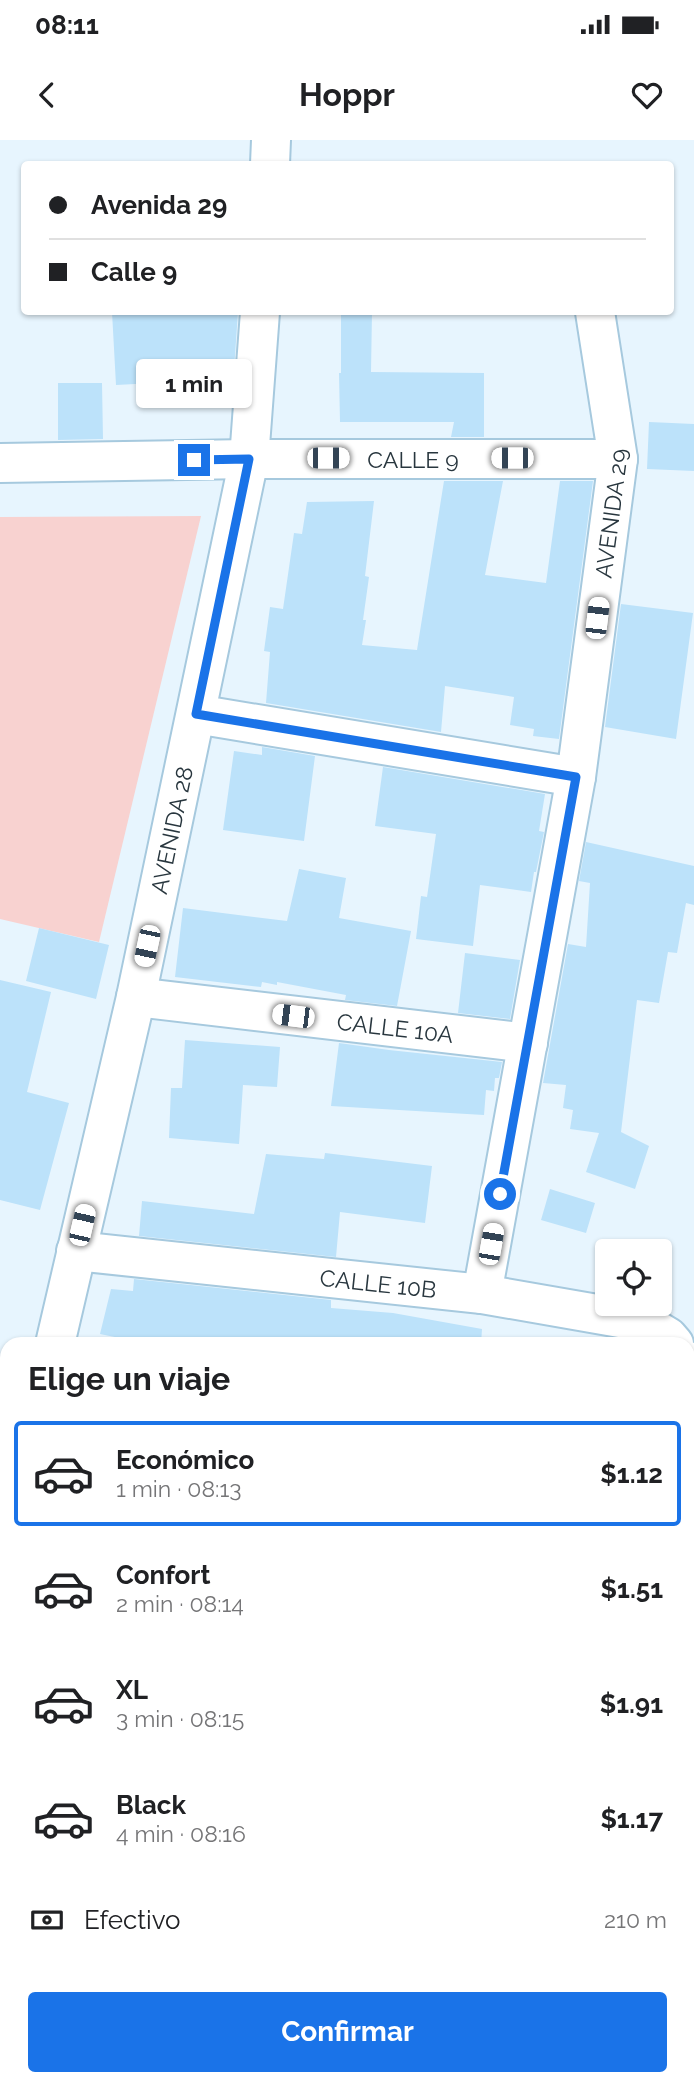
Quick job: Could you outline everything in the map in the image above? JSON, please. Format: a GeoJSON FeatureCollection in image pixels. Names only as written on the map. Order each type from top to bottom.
{"type":"FeatureCollection","features":[{"type":"Feature","properties":{"kind":"street"},"geometry":{"type":"LineString","coordinates":[[270,161],[271,140]]}},
{"type":"Feature","properties":{"kind":"street","name":"AVENIDA 28"},"geometry":{"type":"LineString","coordinates":[[57,1337],[136,997],[249,459],[260,315]]}},
{"type":"Feature","properties":{"kind":"street","name":"AVENIDA 29"},"geometry":{"type":"LineString","coordinates":[[482,1294],[576,777],[618,458],[595,315]]}},
{"type":"Feature","properties":{"kind":"street","name":"CALLE 9"},"geometry":{"type":"LineString","coordinates":[[0,463],[618,458]]}},
{"type":"Feature","properties":{"kind":"street"},"geometry":{"type":"LineString","coordinates":[[196,714],[576,777]]}},
{"type":"Feature","properties":{"kind":"street","name":"CALLE 10A"},"geometry":{"type":"LineString","coordinates":[[136,997],[528,1043]]}},
{"type":"Feature","properties":{"kind":"street","name":"CALLE 10B"},"geometry":{"type":"LineString","coordinates":[[76,1251],[482,1294],[643,1322],[668,1337]]}},
{"type":"Feature","properties":{"kind":"shaded area"},"geometry":{"type":"Polygon","coordinates":[[[201,516],[99,942],[0,919],[0,517],[201,516]]]}},
{"type":"Feature","properties":{"kind":"building"},"geometry":{"type":"Polygon","coordinates":[[[112,315],[238,315],[232,399],[194,401],[193,381],[116,385],[112,315]]]}},
{"type":"Feature","properties":{"kind":"building"},"geometry":{"type":"Polygon","coordinates":[[[341,315],[372,315],[371,372],[484,373],[484,437],[451,437],[454,422],[340,422],[341,315]]]}},
{"type":"Feature","properties":{"kind":"building"},"geometry":{"type":"Polygon","coordinates":[[[58,383],[102,383],[103,439],[58,440],[58,383]]]}},
{"type":"Feature","properties":{"kind":"building"},"geometry":{"type":"Polygon","coordinates":[[[649,422],[694,424],[694,471],[647,469],[649,422]]]}},
{"type":"Feature","properties":{"kind":"building"},"geometry":{"type":"Polygon","coordinates":[[[444,481],[503,481],[485,575],[546,583],[560,481],[593,481],[559,739],[533,736],[534,729],[510,725],[514,697],[445,686],[441,732],[266,703],[270,652],[264,651],[270,607],[283,609],[294,533],[302,534],[307,502],[374,501],[365,576],[369,577],[362,645],[417,650],[444,481]]]}},
{"type":"Feature","properties":{"kind":"building"},"geometry":{"type":"Polygon","coordinates":[[[621,604],[693,613],[676,739],[605,727],[621,604]]]}},
{"type":"Feature","properties":{"kind":"building"},"geometry":{"type":"Polygon","coordinates":[[[262,747],[315,756],[304,841],[223,830],[234,751],[262,755],[262,747]]]}},
{"type":"Feature","properties":{"kind":"building"},"geometry":{"type":"Polygon","coordinates":[[[383,767],[545,794],[539,831],[544,832],[531,892],[480,885],[473,946],[416,939],[421,896],[427,897],[436,834],[375,826],[383,767]]]}},
{"type":"Feature","properties":{"kind":"building"},"geometry":{"type":"Polygon","coordinates":[[[586,842],[694,866],[694,905],[686,903],[677,953],[668,952],[659,1003],[637,1000],[621,1132],[649,1146],[635,1189],[586,1172],[599,1133],[570,1129],[573,1110],[563,1108],[566,1085],[543,1083],[568,944],[586,947],[590,883],[579,881],[586,842]]]}},
{"type":"Feature","properties":{"kind":"building"},"geometry":{"type":"Polygon","coordinates":[[[299,869],[346,878],[339,918],[411,931],[397,1006],[345,1000],[346,995],[277,982],[277,985],[262,982],[261,987],[175,977],[183,908],[287,921],[299,869]]]}},
{"type":"Feature","properties":{"kind":"building"},"geometry":{"type":"Polygon","coordinates":[[[39,928],[109,945],[96,999],[26,981],[39,928]]]}},
{"type":"Feature","properties":{"kind":"building"},"geometry":{"type":"Polygon","coordinates":[[[465,953],[520,960],[510,1019],[458,1013],[465,953]]]}},
{"type":"Feature","properties":{"kind":"building"},"geometry":{"type":"Polygon","coordinates":[[[0,980],[51,992],[27,1092],[69,1103],[40,1210],[0,1200],[0,980]]]}},
{"type":"Feature","properties":{"kind":"building"},"geometry":{"type":"Polygon","coordinates":[[[185,1040],[280,1047],[277,1087],[243,1085],[239,1144],[169,1138],[171,1088],[182,1088],[185,1040]]]}},
{"type":"Feature","properties":{"kind":"building"},"geometry":{"type":"Polygon","coordinates":[[[339,1043],[502,1062],[499,1078],[495,1078],[494,1091],[486,1090],[484,1115],[331,1106],[339,1043]]]}},
{"type":"Feature","properties":{"kind":"building"},"geometry":{"type":"Polygon","coordinates":[[[325,1153],[432,1166],[425,1223],[340,1212],[336,1257],[139,1236],[142,1201],[254,1214],[266,1154],[324,1159],[325,1153]]]}},
{"type":"Feature","properties":{"kind":"building"},"geometry":{"type":"Polygon","coordinates":[[[550,1189],[595,1203],[586,1233],[541,1220],[550,1189]]]}},
{"type":"Feature","properties":{"kind":"building"},"geometry":{"type":"Polygon","coordinates":[[[134,1279],[331,1300],[331,1308],[393,1313],[482,1329],[481,1337],[115,1337],[100,1334],[111,1289],[133,1291],[134,1279]]]}},
{"type":"Feature","properties":{"kind":"route"},"geometry":{"type":"LineString","coordinates":[[194,460],[249,459],[196,714],[576,777],[500,1194]]}}]}
